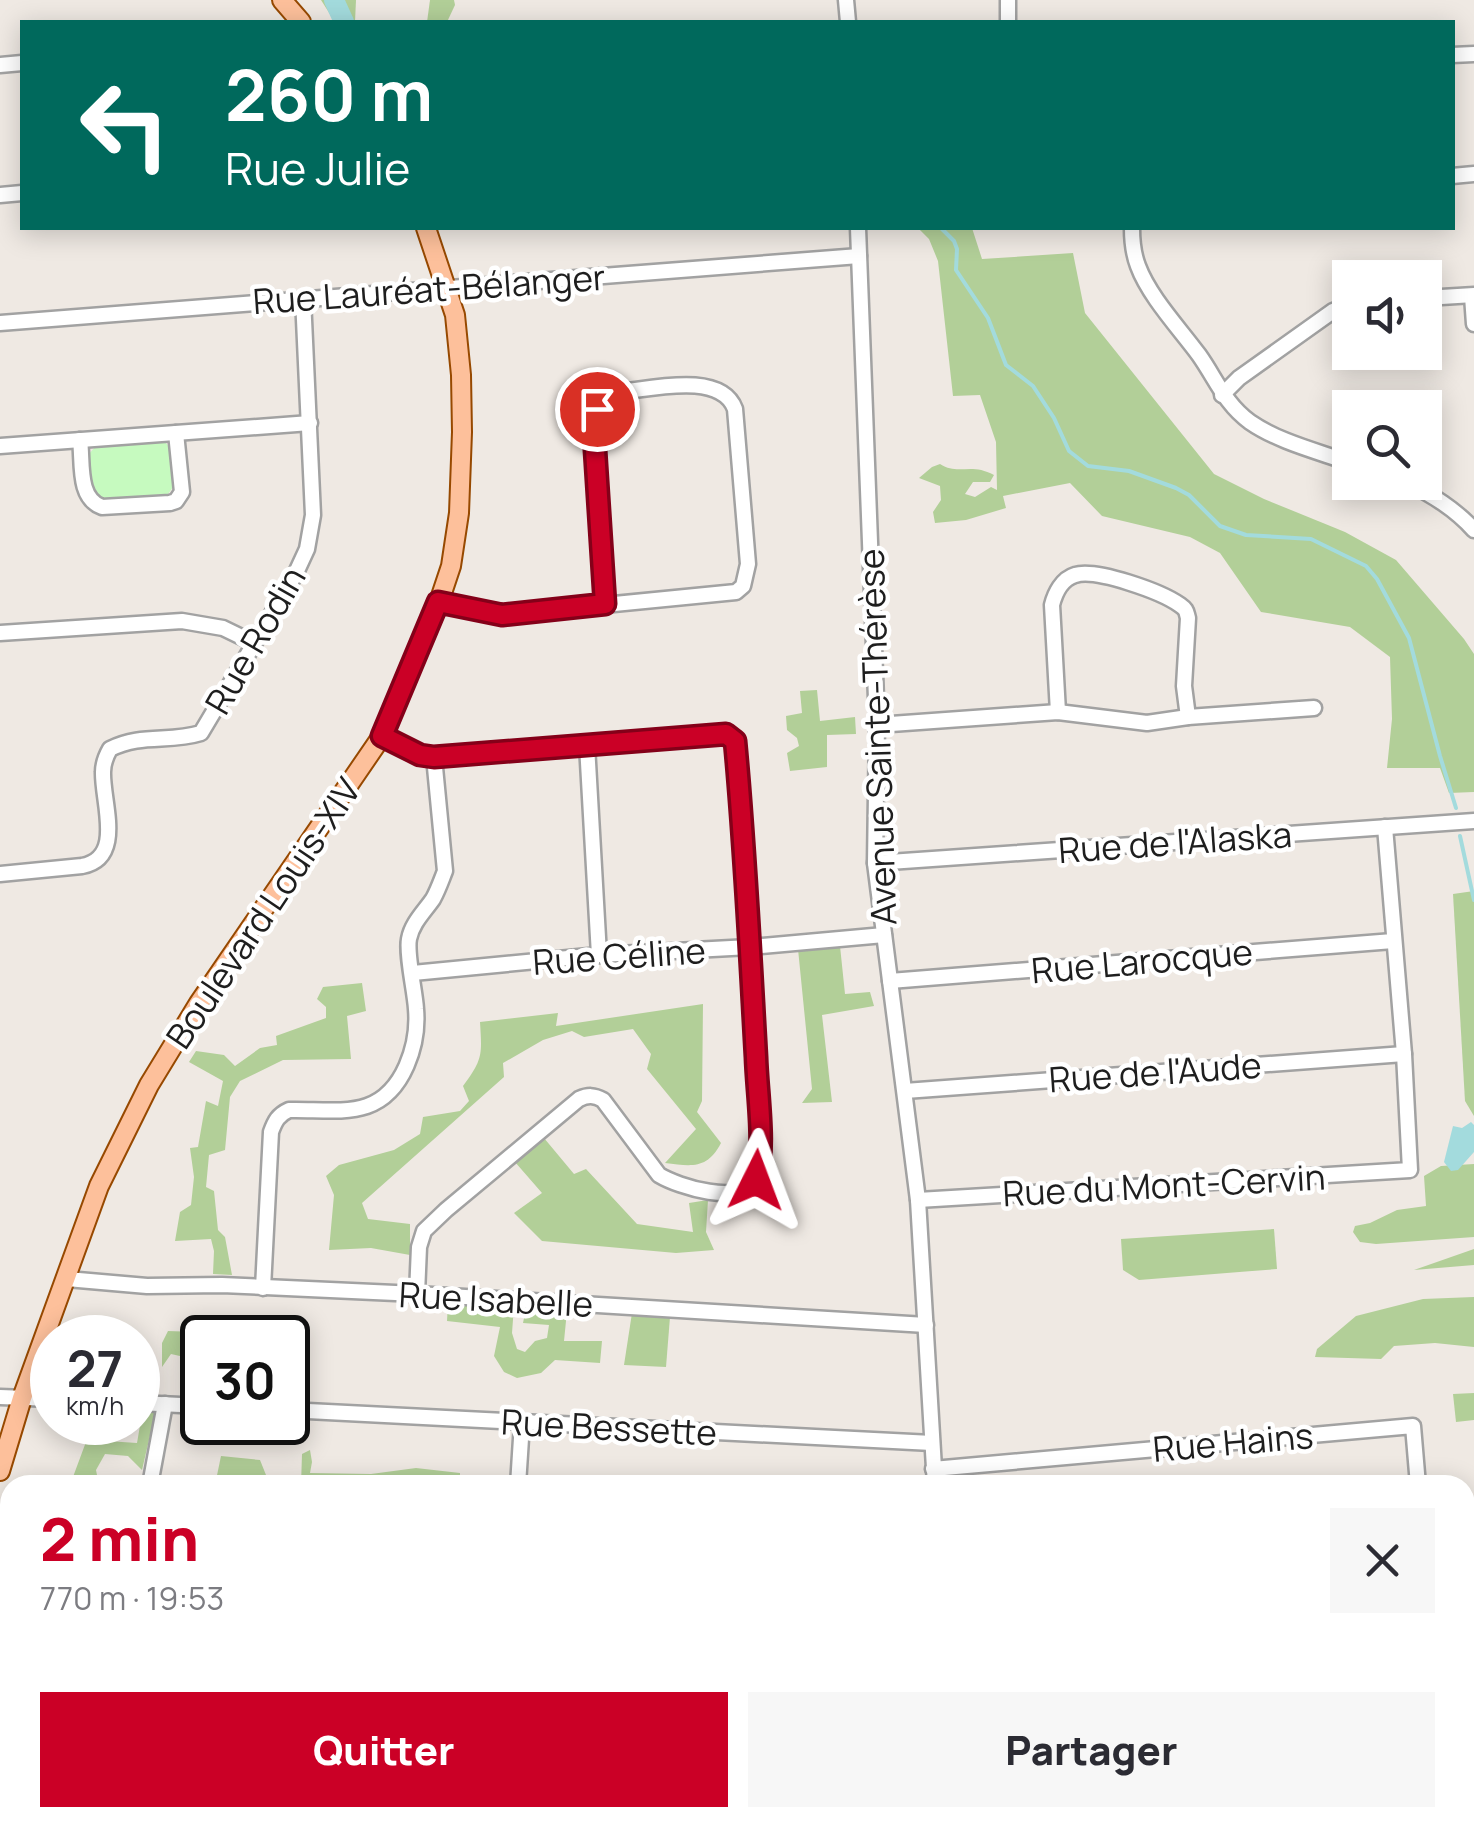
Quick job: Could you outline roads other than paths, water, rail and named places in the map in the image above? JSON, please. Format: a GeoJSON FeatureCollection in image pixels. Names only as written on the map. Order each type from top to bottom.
{"type":"FeatureCollection","features":[{"type":"Feature","properties":{"kind":"main road"},"geometry":{"type":"LineString","coordinates":[[282,0],[300,20]]}},
{"type":"Feature","properties":{"kind":"main road","name":"Boulevard Louis-XIV"},"geometry":{"type":"LineString","coordinates":[[0,1472],[22,1398],[98,1186],[149,1085],[199,1003],[382,736],[451,566],[459,513],[462,375],[455,315],[427,230]]}},
{"type":"Feature","properties":{"kind":"street","name":"Avenue Sainte-Thérèse"},"geometry":{"type":"LineString","coordinates":[[858,230],[877,725],[875,863],[918,1200],[934,1475]]}},
{"type":"Feature","properties":{"kind":"street"},"geometry":{"type":"LineString","coordinates":[[1132,230],[1138,268],[1202,359],[1222,395],[1238,413],[1264,431],[1332,456]]}},
{"type":"Feature","properties":{"kind":"street","name":"Rue Lauréat-Bélanger"},"geometry":{"type":"LineString","coordinates":[[0,323],[859,256]]}},
{"type":"Feature","properties":{"kind":"street"},"geometry":{"type":"LineString","coordinates":[[1442,297],[1473,296],[1474,324]]}},
{"type":"Feature","properties":{"kind":"street","name":"Rue Rodin"},"geometry":{"type":"LineString","coordinates":[[0,874],[82,866],[100,858],[109,836],[102,770],[110,749],[128,740],[201,733],[295,575],[307,549],[313,515],[303,298]]}},
{"type":"Feature","properties":{"kind":"street"},"geometry":{"type":"LineString","coordinates":[[1222,395],[1239,378],[1332,312]]}},
{"type":"Feature","properties":{"kind":"street"},"geometry":{"type":"LineString","coordinates":[[438,602],[502,615],[736,592],[743,586],[748,564],[735,409],[732,399],[715,388],[701,385],[619,392],[597,409],[593,419],[605,604]]}},
{"type":"Feature","properties":{"kind":"street"},"geometry":{"type":"LineString","coordinates":[[0,446],[310,423]]}},
{"type":"Feature","properties":{"kind":"street"},"geometry":{"type":"LineString","coordinates":[[80,440],[86,496],[94,504],[170,503],[182,492],[176,433]]}},
{"type":"Feature","properties":{"kind":"street"},"geometry":{"type":"LineString","coordinates":[[1441,500],[1474,530]]}},
{"type":"Feature","properties":{"kind":"street"},"geometry":{"type":"LineString","coordinates":[[1058,712],[1054,594],[1070,576],[1084,573],[1142,588],[1185,610],[1188,618],[1184,686],[1188,717]]}},
{"type":"Feature","properties":{"kind":"street"},"geometry":{"type":"LineString","coordinates":[[0,632],[182,620],[223,628],[254,644]]}},
{"type":"Feature","properties":{"kind":"street"},"geometry":{"type":"LineString","coordinates":[[877,725],[1058,712],[1148,723],[1314,708]]}},
{"type":"Feature","properties":{"kind":"street"},"geometry":{"type":"LineString","coordinates":[[382,736],[420,755],[434,757],[726,734],[735,741],[750,947],[761,1165],[756,1180],[738,1192],[722,1193],[668,1181],[659,1175],[603,1100],[587,1096],[424,1231],[417,1294]]}},
{"type":"Feature","properties":{"kind":"street"},"geometry":{"type":"LineString","coordinates":[[588,745],[599,955]]}},
{"type":"Feature","properties":{"kind":"street"},"geometry":{"type":"LineString","coordinates":[[263,1288],[271,1132],[275,1121],[289,1110],[364,1108],[391,1090],[411,1056],[417,1014],[409,937],[444,871],[434,757]]}},
{"type":"Feature","properties":{"kind":"street","name":"Rue de l'Alaska"},"geometry":{"type":"LineString","coordinates":[[875,863],[1474,821]]}},
{"type":"Feature","properties":{"kind":"street"},"geometry":{"type":"LineString","coordinates":[[1385,827],[1404,1054]]}},
{"type":"Feature","properties":{"kind":"street","name":"Rue Céline"},"geometry":{"type":"LineString","coordinates":[[413,972],[884,935]]}},
{"type":"Feature","properties":{"kind":"street","name":"Rue Larocque"},"geometry":{"type":"LineString","coordinates":[[890,981],[1394,941]]}},
{"type":"Feature","properties":{"kind":"street","name":"Rue de l'Aude"},"geometry":{"type":"LineString","coordinates":[[905,1090],[1404,1054]]}},
{"type":"Feature","properties":{"kind":"street","name":"Rue du Mont-Cervin"},"geometry":{"type":"LineString","coordinates":[[918,1200],[1410,1170],[1404,1054]]}},
{"type":"Feature","properties":{"kind":"street","name":"Rue Isabelle"},"geometry":{"type":"LineString","coordinates":[[66,1279],[147,1286],[417,1294],[926,1324]]}},
{"type":"Feature","properties":{"kind":"street"},"geometry":{"type":"LineString","coordinates":[[0,1397],[30,1398]]}},
{"type":"Feature","properties":{"kind":"street"},"geometry":{"type":"LineString","coordinates":[[160,1404],[180,1405]]}},
{"type":"Feature","properties":{"kind":"street"},"geometry":{"type":"LineString","coordinates":[[152,1475],[164,1404]]}},
{"type":"Feature","properties":{"kind":"street","name":"Rue Bessette"},"geometry":{"type":"LineString","coordinates":[[310,1411],[932,1443]]}},
{"type":"Feature","properties":{"kind":"street"},"geometry":{"type":"LineString","coordinates":[[519,1475],[522,1423]]}},
{"type":"Feature","properties":{"kind":"street","name":"Rue Hains"},"geometry":{"type":"LineString","coordinates":[[953,1475],[1414,1426],[1417,1475]]}},
{"type":"Feature","properties":{"kind":"water"},"geometry":{"type":"Polygon","coordinates":[[[1471,1122],[1474,1152],[1458,1170],[1451,1171],[1444,1162],[1453,1126],[1462,1128],[1471,1122]]]}},
{"type":"Feature","properties":{"kind":"waterway"},"geometry":{"type":"LineString","coordinates":[[334,0],[343,20]]}},
{"type":"Feature","properties":{"kind":"waterway"},"geometry":{"type":"LineString","coordinates":[[943,230],[954,241],[956,270],[988,318],[1006,365],[1033,386],[1069,451],[1088,466],[1129,471],[1176,488],[1189,495],[1220,526],[1246,535],[1311,539],[1366,566],[1409,638],[1456,808]]}},
{"type":"Feature","properties":{"kind":"waterway"},"geometry":{"type":"LineString","coordinates":[[1460,836],[1474,900]]}}]}
